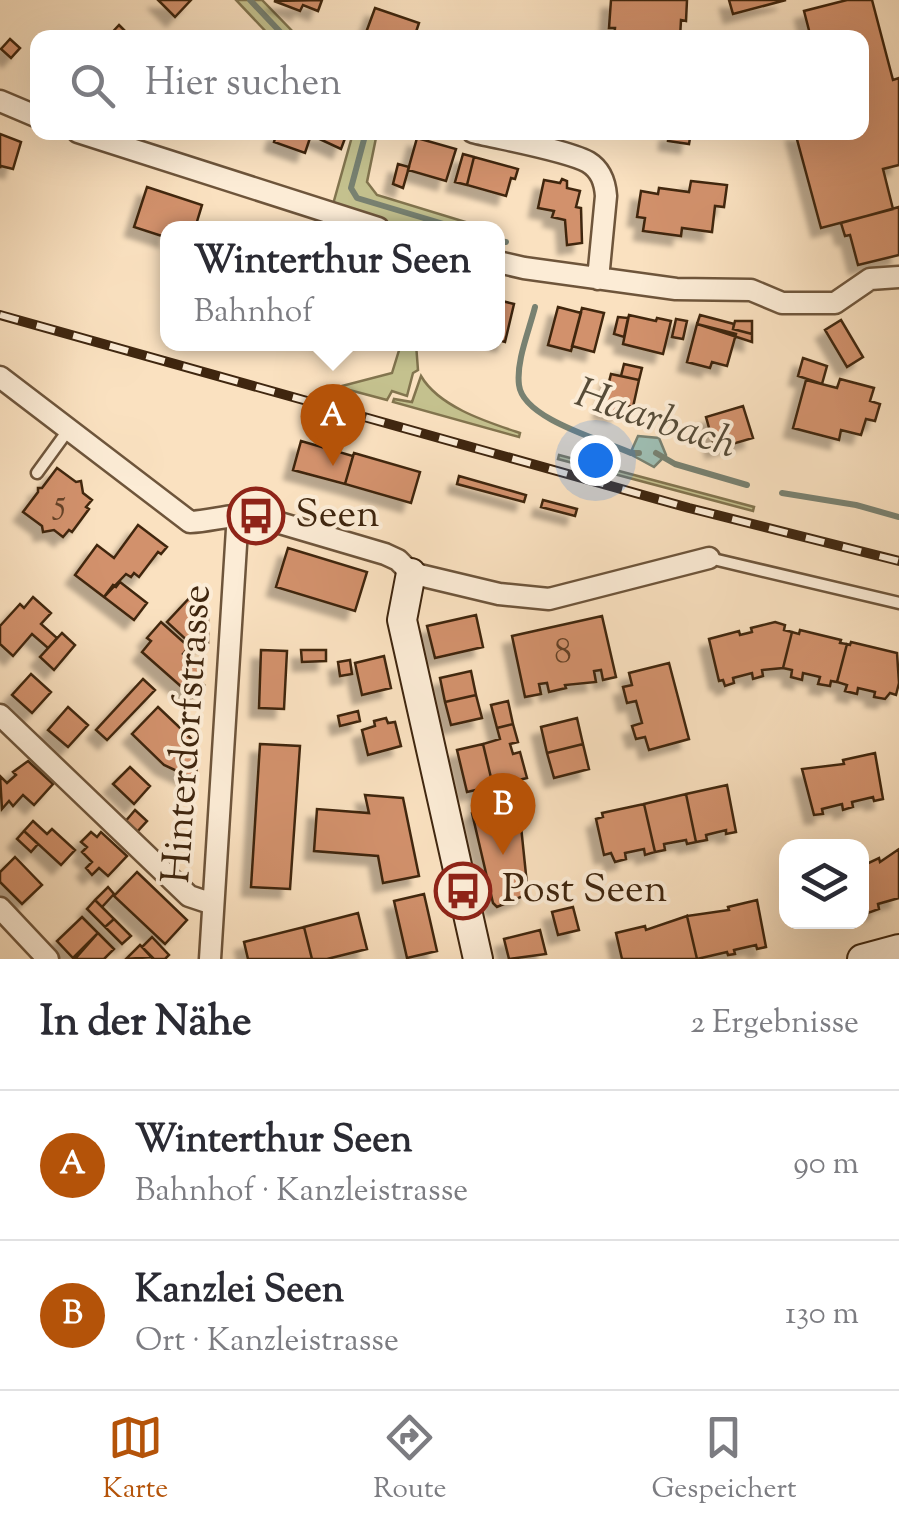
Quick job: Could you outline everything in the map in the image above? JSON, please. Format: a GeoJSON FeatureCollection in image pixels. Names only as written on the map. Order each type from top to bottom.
{"type":"FeatureCollection","features":[{"type":"Feature","properties":{"kind":"street"},"geometry":{"type":"LineString","coordinates":[[0,101],[30,114]]}},
{"type":"Feature","properties":{"kind":"street"},"geometry":{"type":"LineString","coordinates":[[103,140],[356,221]]}},
{"type":"Feature","properties":{"kind":"street"},"geometry":{"type":"LineString","coordinates":[[504,140],[575,158],[596,169],[606,185],[598,279]]}},
{"type":"Feature","properties":{"kind":"street"},"geometry":{"type":"LineString","coordinates":[[505,263],[676,289],[751,290],[782,303],[835,303],[870,279],[899,277]]}},
{"type":"Feature","properties":{"kind":"street"},"geometry":{"type":"LineString","coordinates":[[0,377],[190,522],[238,513],[385,554],[411,573],[499,594],[549,599],[709,558]]}},
{"type":"Feature","properties":{"kind":"street","name":"Hinterdorfstrasse"},"geometry":{"type":"LineString","coordinates":[[210,959],[238,513]]}},
{"type":"Feature","properties":{"kind":"street"},"geometry":{"type":"LineString","coordinates":[[411,573],[402,620],[478,959]]}},
{"type":"Feature","properties":{"kind":"street"},"geometry":{"type":"LineString","coordinates":[[0,715],[189,896],[214,904]]}},
{"type":"Feature","properties":{"kind":"street"},"geometry":{"type":"LineString","coordinates":[[0,908],[48,959]]}},
{"type":"Feature","properties":{"kind":"street"},"geometry":{"type":"LineString","coordinates":[[862,959],[899,949]]}},
{"type":"Feature","properties":{"kind":"lane"},"geometry":{"type":"LineString","coordinates":[[38,473],[70,428]]}},
{"type":"Feature","properties":{"kind":"lane"},"geometry":{"type":"LineString","coordinates":[[709,558],[899,603]]}},
{"type":"Feature","properties":{"kind":"shaded area"},"geometry":{"type":"Polygon","coordinates":[[[236,0],[262,0],[291,30],[264,30],[236,0]]]}},
{"type":"Feature","properties":{"kind":"shaded area"},"geometry":{"type":"Polygon","coordinates":[[[351,140],[376,140],[367,182],[377,195],[462,221],[352,221],[330,215],[351,140]]]}},
{"type":"Feature","properties":{"kind":"shaded area"},"geometry":{"type":"Polygon","coordinates":[[[399,351],[417,351],[418,370],[413,373],[407,396],[392,391],[387,400],[338,387],[392,373],[399,351]]]}},
{"type":"Feature","properties":{"kind":"shaded area"},"geometry":{"type":"Polygon","coordinates":[[[421,376],[452,405],[520,433],[519,437],[393,402],[412,402],[421,376]]]}},
{"type":"Feature","properties":{"kind":"shaded area"},"geometry":{"type":"Polygon","coordinates":[[[559,455],[754,507],[753,511],[558,459],[559,455]]]}},
{"type":"Feature","properties":{"kind":"water"},"geometry":{"type":"Polygon","coordinates":[[[638,436],[659,438],[666,455],[654,467],[630,454],[638,436]]]}},
{"type":"Feature","properties":{"kind":"building"},"geometry":{"type":"Polygon","coordinates":[[[158,0],[191,0],[175,17],[158,0]]]}},
{"type":"Feature","properties":{"kind":"building"},"geometry":{"type":"Polygon","coordinates":[[[322,0],[318,11],[303,5],[300,11],[274,1],[322,0]]]}},
{"type":"Feature","properties":{"kind":"building"},"geometry":{"type":"Polygon","coordinates":[[[611,0],[687,0],[686,21],[681,20],[680,30],[609,28],[611,0]]]}},
{"type":"Feature","properties":{"kind":"building"},"geometry":{"type":"Polygon","coordinates":[[[729,0],[786,0],[733,14],[729,0]]]}},
{"type":"Feature","properties":{"kind":"building"},"geometry":{"type":"Polygon","coordinates":[[[847,0],[872,0],[893,80],[899,78],[899,165],[883,169],[893,209],[821,228],[797,140],[869,140],[869,30],[809,30],[804,11],[847,0]]]}},
{"type":"Feature","properties":{"kind":"building"},"geometry":{"type":"Polygon","coordinates":[[[375,8],[419,23],[417,30],[367,30],[375,8]]]}},
{"type":"Feature","properties":{"kind":"building"},"geometry":{"type":"Polygon","coordinates":[[[10,39],[20,48],[11,58],[1,49],[10,39]]]}},
{"type":"Feature","properties":{"kind":"building"},"geometry":{"type":"Polygon","coordinates":[[[0,134],[21,142],[13,169],[0,168],[0,134]]]}},
{"type":"Feature","properties":{"kind":"building"},"geometry":{"type":"Polygon","coordinates":[[[275,140],[309,140],[305,153],[275,140]]]}},
{"type":"Feature","properties":{"kind":"building"},"geometry":{"type":"Polygon","coordinates":[[[322,140],[344,140],[341,149],[322,140]]]}},
{"type":"Feature","properties":{"kind":"building"},"geometry":{"type":"Polygon","coordinates":[[[416,140],[456,149],[446,181],[408,170],[416,140]]]}},
{"type":"Feature","properties":{"kind":"building"},"geometry":{"type":"Polygon","coordinates":[[[463,154],[474,157],[467,185],[455,182],[463,154]]]}},
{"type":"Feature","properties":{"kind":"building"},"geometry":{"type":"Polygon","coordinates":[[[474,157],[518,169],[506,196],[467,185],[474,157]]]}},
{"type":"Feature","properties":{"kind":"building"},"geometry":{"type":"Polygon","coordinates":[[[398,164],[409,167],[403,188],[393,184],[398,164]]]}},
{"type":"Feature","properties":{"kind":"building"},"geometry":{"type":"Polygon","coordinates":[[[562,179],[567,181],[567,188],[580,191],[576,207],[581,208],[582,243],[567,245],[565,220],[552,217],[554,211],[538,208],[544,180],[560,183],[562,179]]]}},
{"type":"Feature","properties":{"kind":"building"},"geometry":{"type":"Polygon","coordinates":[[[691,181],[727,185],[724,207],[715,206],[712,232],[682,228],[681,236],[643,231],[645,218],[637,217],[641,191],[658,194],[659,188],[689,192],[691,181]]]}},
{"type":"Feature","properties":{"kind":"building"},"geometry":{"type":"Polygon","coordinates":[[[147,187],[202,205],[197,221],[160,221],[160,235],[134,227],[147,187]]]}},
{"type":"Feature","properties":{"kind":"building"},"geometry":{"type":"Polygon","coordinates":[[[899,207],[899,255],[858,265],[850,235],[845,236],[841,223],[899,207]]]}},
{"type":"Feature","properties":{"kind":"building"},"geometry":{"type":"Polygon","coordinates":[[[505,302],[514,304],[505,342],[505,302]]]}},
{"type":"Feature","properties":{"kind":"building"},"geometry":{"type":"Polygon","coordinates":[[[558,307],[581,313],[571,351],[548,345],[558,307]]]}},
{"type":"Feature","properties":{"kind":"building"},"geometry":{"type":"Polygon","coordinates":[[[582,308],[604,313],[594,352],[572,346],[582,308]]]}},
{"type":"Feature","properties":{"kind":"building"},"geometry":{"type":"Polygon","coordinates":[[[629,315],[671,321],[663,354],[623,344],[629,315]]]}},
{"type":"Feature","properties":{"kind":"building"},"geometry":{"type":"Polygon","coordinates":[[[700,315],[734,324],[733,329],[752,334],[752,342],[697,324],[700,315]]]}},
{"type":"Feature","properties":{"kind":"building"},"geometry":{"type":"Polygon","coordinates":[[[618,317],[628,318],[624,337],[614,334],[618,317]]]}},
{"type":"Feature","properties":{"kind":"building"},"geometry":{"type":"Polygon","coordinates":[[[676,319],[687,321],[683,339],[672,337],[676,319]]]}},
{"type":"Feature","properties":{"kind":"building"},"geometry":{"type":"Polygon","coordinates":[[[841,320],[863,357],[847,367],[825,330],[841,320]]]}},
{"type":"Feature","properties":{"kind":"building"},"geometry":{"type":"Polygon","coordinates":[[[735,321],[752,321],[752,334],[733,329],[735,321]]]}},
{"type":"Feature","properties":{"kind":"building"},"geometry":{"type":"Polygon","coordinates":[[[697,324],[736,334],[727,366],[712,362],[710,368],[687,362],[697,324]]]}},
{"type":"Feature","properties":{"kind":"building"},"geometry":{"type":"Polygon","coordinates":[[[803,358],[827,366],[822,384],[798,376],[803,358]]]}},
{"type":"Feature","properties":{"kind":"building"},"geometry":{"type":"Polygon","coordinates":[[[624,364],[642,368],[639,380],[621,376],[624,364]]]}},
{"type":"Feature","properties":{"kind":"building"},"geometry":{"type":"Polygon","coordinates":[[[611,374],[639,380],[633,407],[621,404],[618,413],[602,410],[611,374]]]}},
{"type":"Feature","properties":{"kind":"building"},"geometry":{"type":"Polygon","coordinates":[[[840,379],[874,388],[870,401],[880,404],[875,421],[866,419],[861,435],[841,430],[839,440],[793,428],[806,380],[837,388],[840,379]]]}},
{"type":"Feature","properties":{"kind":"building"},"geometry":{"type":"Polygon","coordinates":[[[743,406],[753,438],[715,449],[706,417],[743,406]]]}},
{"type":"Feature","properties":{"kind":"building"},"geometry":{"type":"Polygon","coordinates":[[[301,441],[353,456],[345,484],[293,470],[301,441]]]}},
{"type":"Feature","properties":{"kind":"building"},"geometry":{"type":"Polygon","coordinates":[[[354,453],[420,472],[411,503],[345,484],[354,453]]]}},
{"type":"Feature","properties":{"kind":"building"},"geometry":{"type":"Polygon","coordinates":[[[57,468],[76,482],[81,481],[83,493],[92,500],[72,532],[69,530],[63,537],[54,530],[43,532],[42,526],[23,512],[57,468]]]}},
{"type":"Feature","properties":{"kind":"building"},"geometry":{"type":"Polygon","coordinates":[[[459,476],[526,495],[524,502],[457,484],[459,476]]]}},
{"type":"Feature","properties":{"kind":"building"},"geometry":{"type":"Polygon","coordinates":[[[543,500],[577,509],[575,516],[541,507],[543,500]]]}},
{"type":"Feature","properties":{"kind":"building"},"geometry":{"type":"Polygon","coordinates":[[[138,525],[167,547],[161,554],[158,552],[139,577],[126,574],[104,597],[75,575],[97,545],[114,558],[138,525]]]}},
{"type":"Feature","properties":{"kind":"building"},"geometry":{"type":"Polygon","coordinates":[[[288,548],[367,572],[355,611],[276,587],[288,548]]]}},
{"type":"Feature","properties":{"kind":"building"},"geometry":{"type":"Polygon","coordinates":[[[120,582],[147,603],[134,620],[104,597],[120,582]]]}},
{"type":"Feature","properties":{"kind":"building"},"geometry":{"type":"Polygon","coordinates":[[[193,594],[208,609],[208,643],[192,645],[167,622],[193,594]]]}},
{"type":"Feature","properties":{"kind":"building"},"geometry":{"type":"Polygon","coordinates":[[[33,597],[51,613],[41,624],[57,638],[48,648],[32,634],[13,656],[0,644],[0,626],[20,604],[24,608],[33,597]]]}},
{"type":"Feature","properties":{"kind":"building"},"geometry":{"type":"Polygon","coordinates":[[[476,615],[483,647],[435,658],[427,626],[476,615]]]}},
{"type":"Feature","properties":{"kind":"building"},"geometry":{"type":"Polygon","coordinates":[[[602,616],[616,677],[603,680],[601,670],[594,671],[596,682],[565,685],[566,688],[549,692],[547,683],[539,684],[541,694],[525,697],[512,636],[602,616]]]}},
{"type":"Feature","properties":{"kind":"building"},"geometry":{"type":"Polygon","coordinates":[[[161,622],[189,647],[183,654],[202,671],[196,678],[204,685],[193,697],[142,652],[151,641],[147,638],[161,622]]]}},
{"type":"Feature","properties":{"kind":"building"},"geometry":{"type":"Polygon","coordinates":[[[775,622],[792,632],[783,668],[762,670],[763,676],[753,679],[752,673],[733,678],[734,683],[725,686],[723,680],[719,681],[709,639],[739,631],[740,635],[752,632],[751,628],[775,622]]]}},
{"type":"Feature","properties":{"kind":"building"},"geometry":{"type":"Polygon","coordinates":[[[800,630],[847,644],[837,682],[831,681],[830,686],[818,684],[820,677],[803,673],[802,680],[791,677],[792,670],[783,668],[792,632],[799,634],[800,630]]]}},
{"type":"Feature","properties":{"kind":"building"},"geometry":{"type":"Polygon","coordinates":[[[62,633],[75,645],[54,670],[40,657],[62,633]]]}},
{"type":"Feature","properties":{"kind":"building"},"geometry":{"type":"Polygon","coordinates":[[[847,644],[897,653],[896,695],[874,697],[875,692],[858,688],[857,694],[845,691],[847,685],[837,682],[847,644]]]}},
{"type":"Feature","properties":{"kind":"building"},"geometry":{"type":"Polygon","coordinates":[[[261,650],[287,651],[284,709],[259,708],[261,650]]]}},
{"type":"Feature","properties":{"kind":"building"},"geometry":{"type":"Polygon","coordinates":[[[301,650],[326,650],[326,661],[302,662],[301,650]]]}},
{"type":"Feature","properties":{"kind":"building"},"geometry":{"type":"Polygon","coordinates":[[[384,656],[391,688],[362,695],[355,663],[384,656]]]}},
{"type":"Feature","properties":{"kind":"building"},"geometry":{"type":"Polygon","coordinates":[[[350,660],[352,674],[340,676],[338,662],[350,660]]]}},
{"type":"Feature","properties":{"kind":"building"},"geometry":{"type":"Polygon","coordinates":[[[669,663],[689,739],[649,750],[645,737],[636,739],[632,726],[642,723],[636,701],[627,703],[623,687],[632,685],[629,673],[669,663]]]}},
{"type":"Feature","properties":{"kind":"building"},"geometry":{"type":"Polygon","coordinates":[[[471,671],[476,695],[445,702],[440,678],[471,671]]]}},
{"type":"Feature","properties":{"kind":"building"},"geometry":{"type":"Polygon","coordinates":[[[31,674],[51,692],[32,713],[12,695],[31,674]]]}},
{"type":"Feature","properties":{"kind":"building"},"geometry":{"type":"Polygon","coordinates":[[[143,679],[155,690],[107,740],[96,730],[143,679]]]}},
{"type":"Feature","properties":{"kind":"building"},"geometry":{"type":"Polygon","coordinates":[[[476,695],[482,718],[451,725],[445,702],[476,695]]]}},
{"type":"Feature","properties":{"kind":"building"},"geometry":{"type":"Polygon","coordinates":[[[508,701],[513,724],[497,728],[491,705],[508,701]]]}},
{"type":"Feature","properties":{"kind":"building"},"geometry":{"type":"Polygon","coordinates":[[[68,707],[88,725],[68,747],[48,730],[68,707]]]}},
{"type":"Feature","properties":{"kind":"building"},"geometry":{"type":"Polygon","coordinates":[[[158,707],[198,745],[196,780],[164,765],[132,734],[158,707]]]}},
{"type":"Feature","properties":{"kind":"building"},"geometry":{"type":"Polygon","coordinates":[[[358,711],[360,721],[340,726],[338,716],[358,711]]]}},
{"type":"Feature","properties":{"kind":"building"},"geometry":{"type":"Polygon","coordinates":[[[386,718],[388,723],[395,722],[401,746],[368,755],[362,730],[386,718]]]}},
{"type":"Feature","properties":{"kind":"building"},"geometry":{"type":"Polygon","coordinates":[[[577,718],[583,744],[547,753],[541,727],[577,718]]]}},
{"type":"Feature","properties":{"kind":"building"},"geometry":{"type":"Polygon","coordinates":[[[513,724],[518,742],[510,744],[513,754],[520,752],[527,778],[493,786],[483,744],[500,739],[497,728],[513,724]]]}},
{"type":"Feature","properties":{"kind":"building"},"geometry":{"type":"Polygon","coordinates":[[[260,744],[300,746],[290,889],[251,887],[260,744]]]}},
{"type":"Feature","properties":{"kind":"building"},"geometry":{"type":"Polygon","coordinates":[[[483,744],[493,786],[467,792],[457,750],[483,744]]]}},
{"type":"Feature","properties":{"kind":"building"},"geometry":{"type":"Polygon","coordinates":[[[583,744],[589,769],[554,778],[547,753],[583,744]]]}},
{"type":"Feature","properties":{"kind":"building"},"geometry":{"type":"Polygon","coordinates":[[[875,753],[883,799],[852,802],[853,807],[843,810],[842,804],[814,815],[802,769],[844,764],[843,760],[875,753]]]}},
{"type":"Feature","properties":{"kind":"building"},"geometry":{"type":"Polygon","coordinates":[[[28,761],[53,784],[34,805],[23,795],[13,806],[9,801],[2,809],[0,776],[7,783],[16,775],[13,772],[28,761]]]}},
{"type":"Feature","properties":{"kind":"building"},"geometry":{"type":"Polygon","coordinates":[[[130,767],[150,786],[134,804],[113,784],[130,767]]]}},
{"type":"Feature","properties":{"kind":"building"},"geometry":{"type":"Polygon","coordinates":[[[727,785],[736,832],[706,835],[707,840],[696,842],[686,794],[727,785]]]}},
{"type":"Feature","properties":{"kind":"building"},"geometry":{"type":"Polygon","coordinates":[[[686,794],[696,842],[664,844],[665,850],[655,852],[644,804],[686,794]]]}},
{"type":"Feature","properties":{"kind":"building"},"geometry":{"type":"Polygon","coordinates":[[[365,795],[403,798],[419,876],[383,883],[378,856],[314,851],[317,809],[369,813],[365,795]]]}},
{"type":"Feature","properties":{"kind":"building"},"geometry":{"type":"Polygon","coordinates":[[[513,803],[519,807],[528,894],[497,907],[472,813],[478,808],[513,803]]]}},
{"type":"Feature","properties":{"kind":"building"},"geometry":{"type":"Polygon","coordinates":[[[644,804],[655,852],[645,855],[644,849],[625,853],[626,859],[615,862],[611,853],[604,855],[596,819],[603,817],[602,813],[644,804]]]}},
{"type":"Feature","properties":{"kind":"building"},"geometry":{"type":"Polygon","coordinates":[[[135,810],[147,821],[136,833],[124,823],[135,810]]]}},
{"type":"Feature","properties":{"kind":"building"},"geometry":{"type":"Polygon","coordinates":[[[33,821],[47,834],[52,829],[75,850],[61,865],[24,831],[33,821]]]}},
{"type":"Feature","properties":{"kind":"building"},"geometry":{"type":"Polygon","coordinates":[[[24,831],[38,844],[31,852],[17,839],[24,831]]]}},
{"type":"Feature","properties":{"kind":"building"},"geometry":{"type":"Polygon","coordinates":[[[91,832],[97,837],[101,832],[127,856],[108,876],[99,868],[92,875],[86,868],[92,862],[82,852],[87,847],[81,842],[91,832]]]}},
{"type":"Feature","properties":{"kind":"building"},"geometry":{"type":"Polygon","coordinates":[[[899,849],[899,898],[878,904],[879,909],[869,913],[869,863],[879,858],[880,862],[899,849]]]}},
{"type":"Feature","properties":{"kind":"building"},"geometry":{"type":"Polygon","coordinates":[[[15,857],[42,885],[22,904],[0,882],[0,872],[15,857]]]}},
{"type":"Feature","properties":{"kind":"building"},"geometry":{"type":"Polygon","coordinates":[[[137,872],[187,920],[165,944],[114,896],[137,872]]]}},
{"type":"Feature","properties":{"kind":"building"},"geometry":{"type":"Polygon","coordinates":[[[108,887],[114,894],[102,907],[95,900],[108,887]]]}},
{"type":"Feature","properties":{"kind":"building"},"geometry":{"type":"Polygon","coordinates":[[[424,894],[437,951],[407,958],[394,901],[424,894]]]}},
{"type":"Feature","properties":{"kind":"building"},"geometry":{"type":"Polygon","coordinates":[[[95,900],[114,919],[105,927],[87,909],[95,900]]]}},
{"type":"Feature","properties":{"kind":"building"},"geometry":{"type":"Polygon","coordinates":[[[757,900],[766,947],[757,949],[756,945],[734,950],[735,954],[727,952],[697,959],[687,916],[729,910],[728,907],[757,900]]]}},
{"type":"Feature","properties":{"kind":"building"},"geometry":{"type":"Polygon","coordinates":[[[573,907],[579,930],[558,935],[552,912],[573,907]]]}},
{"type":"Feature","properties":{"kind":"building"},"geometry":{"type":"Polygon","coordinates":[[[358,913],[367,949],[312,959],[304,927],[358,913]]]}},
{"type":"Feature","properties":{"kind":"building"},"geometry":{"type":"Polygon","coordinates":[[[687,916],[697,959],[622,959],[616,933],[645,926],[646,930],[687,916]]]}},
{"type":"Feature","properties":{"kind":"building"},"geometry":{"type":"Polygon","coordinates":[[[82,917],[98,933],[73,958],[57,941],[82,917]]]}},
{"type":"Feature","properties":{"kind":"building"},"geometry":{"type":"Polygon","coordinates":[[[114,919],[131,936],[122,944],[105,927],[114,919]]]}},
{"type":"Feature","properties":{"kind":"building"},"geometry":{"type":"Polygon","coordinates":[[[304,927],[312,959],[248,959],[244,942],[304,927]]]}},
{"type":"Feature","properties":{"kind":"building"},"geometry":{"type":"Polygon","coordinates":[[[540,930],[546,954],[509,959],[504,939],[540,930]]]}},
{"type":"Feature","properties":{"kind":"building"},"geometry":{"type":"Polygon","coordinates":[[[98,933],[114,949],[104,959],[75,959],[98,933]]]}},
{"type":"Feature","properties":{"kind":"building"},"geometry":{"type":"Polygon","coordinates":[[[152,937],[169,955],[165,959],[153,959],[142,947],[152,937]]]}},
{"type":"Feature","properties":{"kind":"building"},"geometry":{"type":"Polygon","coordinates":[[[140,945],[152,957],[126,959],[140,945]]]}},
{"type":"Feature","properties":{"kind":"waterway","name":"Haarbach"},"geometry":{"type":"LineString","coordinates":[[250,0],[278,30]]}},
{"type":"Feature","properties":{"kind":"waterway","name":"Haarbach"},"geometry":{"type":"LineString","coordinates":[[364,140],[351,188],[357,198],[434,221]]}},
{"type":"Feature","properties":{"kind":"waterway","name":"Haarbach"},"geometry":{"type":"LineString","coordinates":[[535,307],[519,366],[519,385],[524,397],[534,408],[566,427],[639,453]]}},
{"type":"Feature","properties":{"kind":"waterway","name":"Haarbach"},"geometry":{"type":"LineString","coordinates":[[656,453],[675,464],[747,485]]}},
{"type":"Feature","properties":{"kind":"waterway","name":"Haarbach"},"geometry":{"type":"LineString","coordinates":[[782,493],[856,505],[899,517]]}},
{"type":"Feature","properties":{"kind":"railway"},"geometry":{"type":"LineString","coordinates":[[0,315],[689,508],[899,561]]}},
{"type":"Feature","properties":{"kind":"place","name":"Winterthur Seen"},"geometry":{"type":"Point","coordinates":[333,466]}},
{"type":"Feature","properties":{"kind":"place","name":"Seen"},"geometry":{"type":"Point","coordinates":[256,516]}},
{"type":"Feature","properties":{"kind":"place","name":"Kanzlei Seen"},"geometry":{"type":"Point","coordinates":[503,855]}},
{"type":"Feature","properties":{"kind":"place","name":"Post Seen"},"geometry":{"type":"Point","coordinates":[463,891]}}]}
